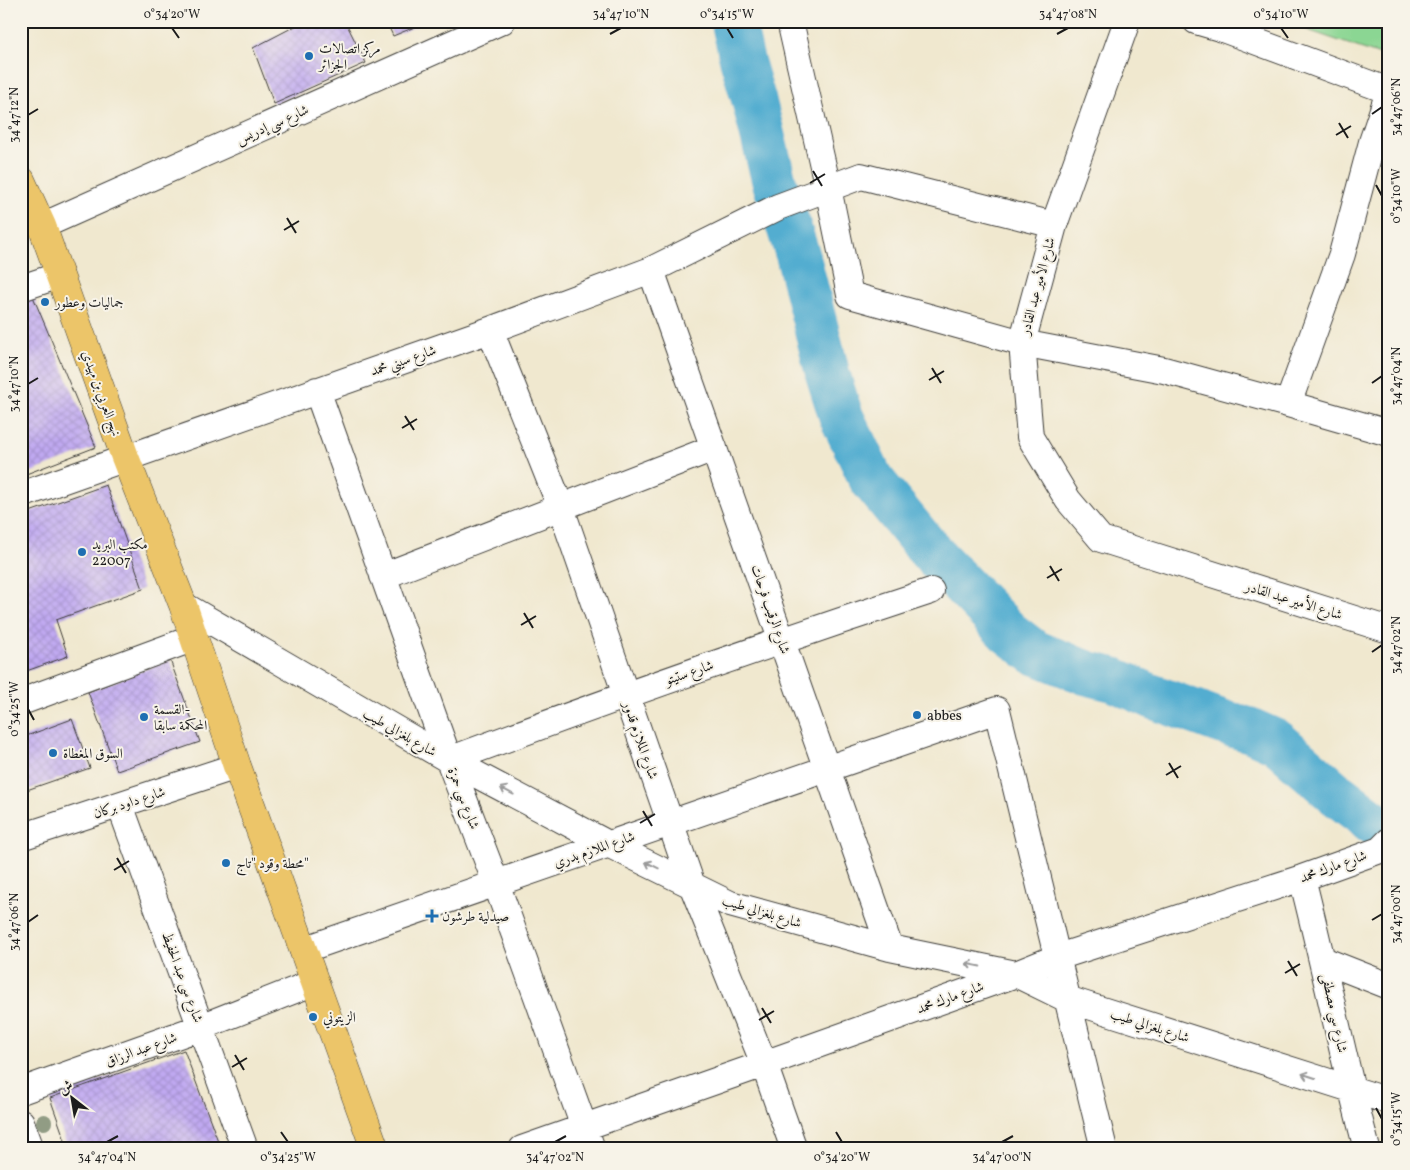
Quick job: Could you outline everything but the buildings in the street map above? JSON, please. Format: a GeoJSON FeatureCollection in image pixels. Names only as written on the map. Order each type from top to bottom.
{"type":"FeatureCollection","features":[{"type":"Feature","properties":{"kind":"main road","name":"نهج العربي بن مهيدي"},"geometry":{"type":"LineString","coordinates":[[21,180],[42,226],[125,457],[183,605],[237,766],[376,1149]]}},
{"type":"Feature","properties":{"kind":"street","name":"شارع سي إدريس"},"geometry":{"type":"LineString","coordinates":[[42,226],[502,21]]}},
{"type":"Feature","properties":{"kind":"street"},"geometry":{"type":"LineString","coordinates":[[790,21],[850,295],[1022,343],[1164,370],[1389,433]]}},
{"type":"Feature","properties":{"kind":"street","name":"شارع الأمير عبد القادر"},"geometry":{"type":"LineString","coordinates":[[1127,21],[1054,225],[1022,343],[1030,437],[1068,500],[1101,540],[1389,630]]}},
{"type":"Feature","properties":{"kind":"street"},"geometry":{"type":"LineString","coordinates":[[1196,21],[1220,28],[1389,92],[1372,142],[1342,254],[1288,404]]}},
{"type":"Feature","properties":{"kind":"street","name":"شارع سيني محمد"},"geometry":{"type":"LineString","coordinates":[[21,495],[490,330],[651,270],[778,206],[861,176],[1054,225]]}},
{"type":"Feature","properties":{"kind":"street","name":"شارع الرقيب فرحات"},"geometry":{"type":"LineString","coordinates":[[651,270],[890,948]]}},
{"type":"Feature","properties":{"kind":"street"},"geometry":{"type":"LineString","coordinates":[[21,288],[60,275]]}},
{"type":"Feature","properties":{"kind":"street","name":"شارع الملازم قدور"},"geometry":{"type":"LineString","coordinates":[[490,330],[561,508],[692,884],[764,1064],[794,1149]]}},
{"type":"Feature","properties":{"kind":"street","name":"شارع سي حمزة"},"geometry":{"type":"LineString","coordinates":[[317,390],[449,760],[496,883],[588,1138]]}},
{"type":"Feature","properties":{"kind":"street"},"geometry":{"type":"LineString","coordinates":[[383,576],[714,448]]}},
{"type":"Feature","properties":{"kind":"street","name":"شارع ستيتو"},"geometry":{"type":"LineString","coordinates":[[449,760],[625,694],[931,591]]}},
{"type":"Feature","properties":{"kind":"street","name":"شارع بلغزالي طيب"},"geometry":{"type":"LineString","coordinates":[[183,605],[449,760],[608,844],[730,904],[890,948],[1016,974],[1067,999],[1389,1101]]}},
{"type":"Feature","properties":{"kind":"street"},"geometry":{"type":"LineString","coordinates":[[21,702],[194,638]]}},
{"type":"Feature","properties":{"kind":"street","name":"شارع الملازم بدري"},"geometry":{"type":"LineString","coordinates":[[303,950],[998,710],[1058,956]]}},
{"type":"Feature","properties":{"kind":"street","name":"شارع داود بركان"},"geometry":{"type":"LineString","coordinates":[[21,836],[237,766]]}},
{"type":"Feature","properties":{"kind":"street","name":"شارع سي عبد الحفيظ"},"geometry":{"type":"LineString","coordinates":[[120,805],[245,1149]]}},
{"type":"Feature","properties":{"kind":"street","name":"شارع مارك محمد"},"geometry":{"type":"LineString","coordinates":[[522,1149],[588,1138],[764,1064],[1016,974],[1058,956],[1302,878],[1384,845]]}},
{"type":"Feature","properties":{"kind":"street","name":"شارع سي مصطفى"},"geometry":{"type":"LineString","coordinates":[[1302,878],[1323,960],[1351,1089],[1368,1149]]}},
{"type":"Feature","properties":{"kind":"street"},"geometry":{"type":"LineString","coordinates":[[1058,956],[1104,1149]]}},
{"type":"Feature","properties":{"kind":"street"},"geometry":{"type":"LineString","coordinates":[[1323,960],[1389,986]]}},
{"type":"Feature","properties":{"kind":"street","name":"شارع عبد الرزاق"},"geometry":{"type":"LineString","coordinates":[[21,1091],[201,1027],[315,982]]}},
{"type":"Feature","properties":{"kind":"street"},"geometry":{"type":"LineString","coordinates":[[21,1122],[30,1149]]}},
{"type":"Feature","properties":{"kind":"green space"},"geometry":{"type":"Polygon","coordinates":[[[1281,21],[1389,21],[1389,58],[1281,21]]]}},
{"type":"Feature","properties":{"kind":"waterway"},"geometry":{"type":"LineString","coordinates":[[733,21],[774,181],[798,256],[828,375],[841,416],[871,479],[930,551],[1008,632],[1034,652],[1087,673],[1115,680],[1151,696],[1222,722],[1250,730],[1277,742],[1334,792],[1389,834]]}},
{"type":"Feature","properties":{"kind":"place","name":"مركز اتصالات الجزائر"},"geometry":{"type":"Point","coordinates":[309,56]}},
{"type":"Feature","properties":{"kind":"place","name":"جماليات وعطور"},"geometry":{"type":"Point","coordinates":[45,302]}},
{"type":"Feature","properties":{"kind":"place","name":"مكتب البريد 22007"},"geometry":{"type":"Point","coordinates":[82,552]}},
{"type":"Feature","properties":{"kind":"place","name":"abbes"},"geometry":{"type":"Point","coordinates":[917,715]}},
{"type":"Feature","properties":{"kind":"place","name":"القسمة- المحكمة سابقا"},"geometry":{"type":"Point","coordinates":[144,717]}},
{"type":"Feature","properties":{"kind":"place","name":"السوق المغطاة"},"geometry":{"type":"Point","coordinates":[53,753]}},
{"type":"Feature","properties":{"kind":"place","name":"محطة وقود \"تاج\""},"geometry":{"type":"Point","coordinates":[226,863]}},
{"type":"Feature","properties":{"kind":"place","name":"صيدلية طرشون"},"geometry":{"type":"Point","coordinates":[432,916]}},
{"type":"Feature","properties":{"kind":"place","name":"الزيتوني"},"geometry":{"type":"Point","coordinates":[313,1017]}}]}
